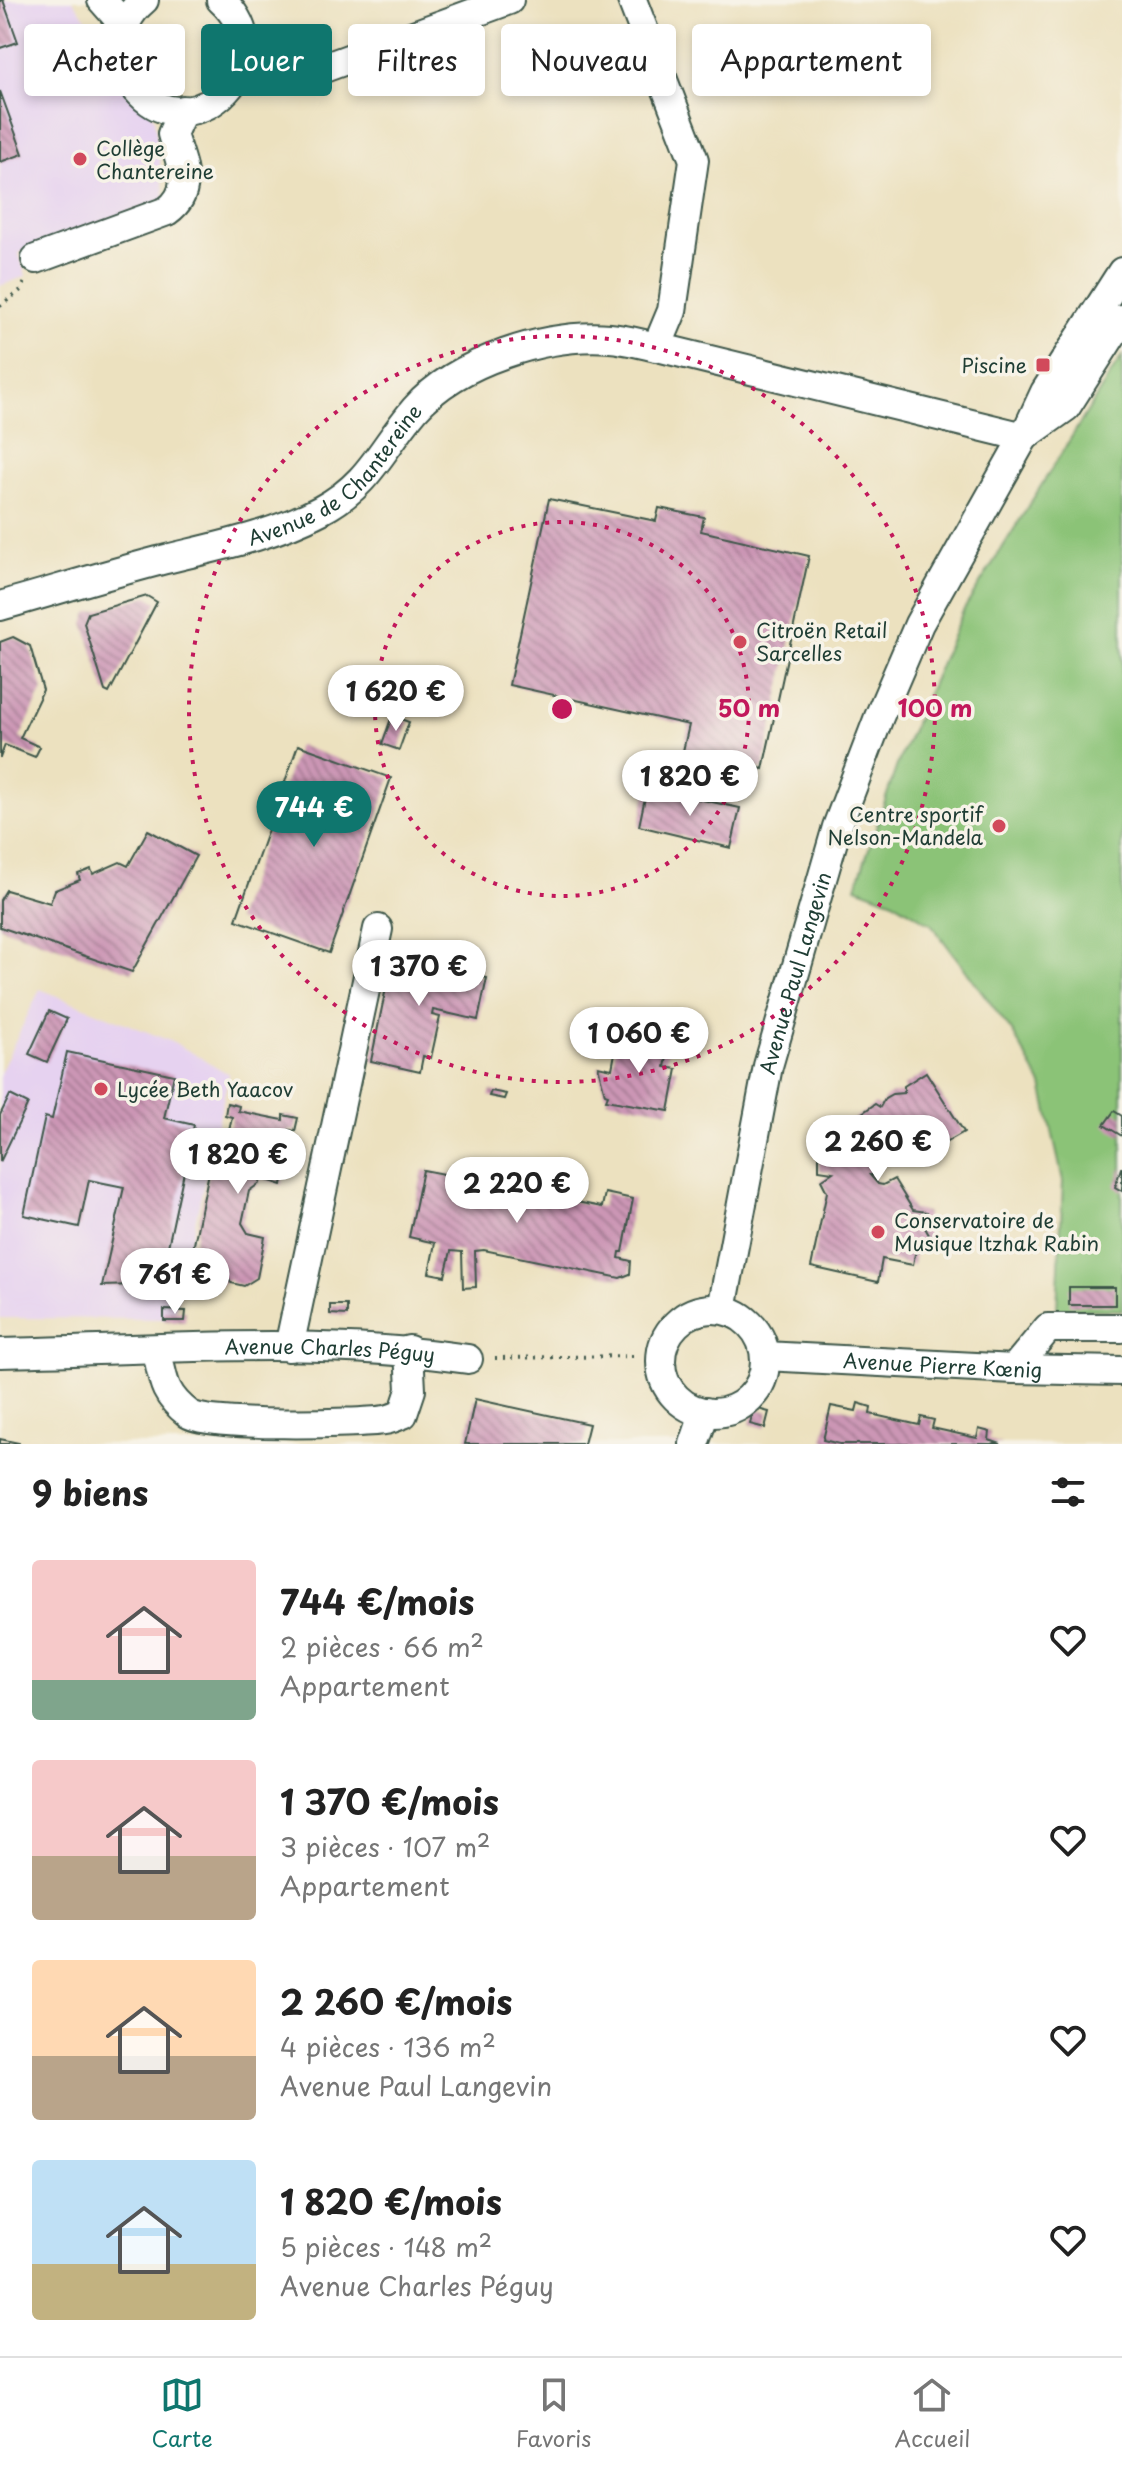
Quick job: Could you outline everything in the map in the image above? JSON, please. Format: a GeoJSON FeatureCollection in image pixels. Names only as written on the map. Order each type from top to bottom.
{"type":"FeatureCollection","features":[{"type":"Feature","properties":{"kind":"street"},"geometry":{"type":"LineString","coordinates":[[102,0],[123,24]]}},
{"type":"Feature","properties":{"kind":"street"},"geometry":{"type":"LineString","coordinates":[[125,24],[134,8],[144,0]]}},
{"type":"Feature","properties":{"kind":"street"},"geometry":{"type":"LineString","coordinates":[[223,0],[239,24]]}},
{"type":"Feature","properties":{"kind":"street"},"geometry":{"type":"LineString","coordinates":[[332,65],[509,0]]}},
{"type":"Feature","properties":{"kind":"street"},"geometry":{"type":"LineString","coordinates":[[632,0],[694,160],[672,311],[657,347]]}},
{"type":"Feature","properties":{"kind":"street"},"geometry":{"type":"LineString","coordinates":[[143,96],[163,107],[183,110],[202,107],[221,96]]}},
{"type":"Feature","properties":{"kind":"street"},"geometry":{"type":"LineString","coordinates":[[36,259],[167,211],[179,202],[184,188],[183,173],[172,134],[183,110]]}},
{"type":"Feature","properties":{"kind":"street","name":"Avenue Paul Langevin"},"geometry":{"type":"LineString","coordinates":[[722,1309],[768,1066],[837,827],[879,717],[919,624],[1024,437],[1045,392],[1122,272]]}},
{"type":"Feature","properties":{"kind":"street","name":"Avenue Paul Langevin"},"geometry":{"type":"LineString","coordinates":[[1024,437],[1066,407],[1122,319]]}},
{"type":"Feature","properties":{"kind":"street","name":"Avenue de Chantereine"},"geometry":{"type":"LineString","coordinates":[[0,606],[154,562],[243,541],[291,524],[352,491],[418,406],[462,372],[500,356],[562,339],[610,338],[657,347],[1024,437]]}},
{"type":"Feature","properties":{"kind":"street"},"geometry":{"type":"LineString","coordinates":[[289,1347],[378,929]]}},
{"type":"Feature","properties":{"kind":"street"},"geometry":{"type":"LineString","coordinates":[[705,1309],[722,1309],[738,1315],[751,1325],[761,1340],[765,1356],[764,1372],[749,1398],[721,1412],[705,1412],[690,1408],[677,1399],[647,1356],[688,1314],[705,1309]]}},
{"type":"Feature","properties":{"kind":"street"},"geometry":{"type":"LineString","coordinates":[[1014,1369],[1048,1328],[1122,1328]]}},
{"type":"Feature","properties":{"kind":"street","name":"Avenue Charles Péguy"},"geometry":{"type":"LineString","coordinates":[[0,1353],[289,1347],[409,1350],[468,1359]]}},
{"type":"Feature","properties":{"kind":"street"},"geometry":{"type":"LineString","coordinates":[[157,1350],[166,1391],[191,1417],[214,1422],[387,1420],[403,1414],[411,1390],[409,1350]]}},
{"type":"Feature","properties":{"kind":"street","name":"Avenue Pierre Kœnig"},"geometry":{"type":"LineString","coordinates":[[765,1356],[1014,1369],[1122,1371]]}},
{"type":"Feature","properties":{"kind":"street"},"geometry":{"type":"LineString","coordinates":[[694,1444],[705,1412]]}},
{"type":"Feature","properties":{"kind":"path"},"geometry":{"type":"LineString","coordinates":[[0,306],[21,290],[36,259]]}},
{"type":"Feature","properties":{"kind":"path"},"geometry":{"type":"LineString","coordinates":[[468,1359],[647,1356]]}},
{"type":"Feature","properties":{"kind":"shaded area","name":"Collège Chantereine"},"geometry":{"type":"Polygon","coordinates":[[[0,0],[73,0],[89,24],[24,24],[24,96],[139,96],[154,118],[165,200],[19,253],[26,276],[0,286],[0,0]]]}},
{"type":"Feature","properties":{"kind":"shaded area"},"geometry":{"type":"Polygon","coordinates":[[[40,989],[175,1043],[229,1074],[175,1311],[165,1310],[164,1319],[0,1318],[0,1073],[40,989]]]}},
{"type":"Feature","properties":{"kind":"green space","name":"Centre sportif Nelson-Mandela"},"geometry":{"type":"Polygon","coordinates":[[[1122,356],[1122,1310],[1057,1309],[1063,1181],[1042,1085],[1013,1033],[931,924],[891,900],[856,887],[897,765],[963,611],[1122,356]]]}},
{"type":"Feature","properties":{"kind":"building"},"geometry":{"type":"Polygon","coordinates":[[[0,0],[3,0],[18,42],[0,48],[0,0]]]}},
{"type":"Feature","properties":{"kind":"building"},"geometry":{"type":"Polygon","coordinates":[[[0,91],[23,154],[0,162],[0,91]]]}},
{"type":"Feature","properties":{"kind":"building"},"geometry":{"type":"Polygon","coordinates":[[[549,499],[656,521],[659,508],[704,517],[701,531],[809,556],[763,769],[683,751],[689,725],[509,685],[549,499]]]}},
{"type":"Feature","properties":{"kind":"building"},"geometry":{"type":"Polygon","coordinates":[[[147,596],[157,602],[109,693],[105,691],[84,623],[88,613],[147,596]]]}},
{"type":"Feature","properties":{"kind":"building"},"geometry":{"type":"Polygon","coordinates":[[[13,637],[30,646],[43,690],[20,738],[40,747],[35,757],[5,745],[0,758],[0,642],[13,637]]]}},
{"type":"Feature","properties":{"kind":"building"},"geometry":{"type":"Polygon","coordinates":[[[392,716],[409,722],[399,750],[382,744],[392,716]]]}},
{"type":"Feature","properties":{"kind":"building"},"geometry":{"type":"Polygon","coordinates":[[[298,745],[391,778],[329,953],[236,920],[298,745]]]}},
{"type":"Feature","properties":{"kind":"building"},"geometry":{"type":"Polygon","coordinates":[[[647,788],[740,808],[731,848],[639,826],[647,788]]]}},
{"type":"Feature","properties":{"kind":"building"},"geometry":{"type":"Polygon","coordinates":[[[148,830],[196,856],[132,972],[0,927],[0,900],[6,890],[50,903],[55,890],[80,880],[78,874],[91,869],[93,874],[120,862],[128,866],[148,830]]]}},
{"type":"Feature","properties":{"kind":"building"},"geometry":{"type":"Polygon","coordinates":[[[378,955],[487,978],[478,1020],[433,1010],[432,1015],[440,1017],[431,1058],[423,1056],[420,1072],[371,1061],[386,988],[371,985],[378,955]]]}},
{"type":"Feature","properties":{"kind":"building"},"geometry":{"type":"Polygon","coordinates":[[[49,1011],[67,1019],[47,1062],[29,1054],[49,1011]]]}},
{"type":"Feature","properties":{"kind":"building"},"geometry":{"type":"Polygon","coordinates":[[[618,1037],[658,1041],[657,1049],[668,1052],[665,1067],[677,1069],[669,1111],[606,1100],[608,1095],[605,1094],[598,1066],[612,1069],[618,1037]]]}},
{"type":"Feature","properties":{"kind":"building"},"geometry":{"type":"Polygon","coordinates":[[[67,1052],[174,1075],[164,1118],[194,1125],[163,1270],[139,1265],[135,1285],[102,1286],[124,1187],[89,1180],[79,1227],[24,1215],[45,1117],[52,1119],[67,1052]]]}},
{"type":"Feature","properties":{"kind":"building"},"geometry":{"type":"Polygon","coordinates":[[[926,1072],[964,1132],[945,1143],[942,1138],[896,1166],[891,1159],[880,1159],[874,1163],[873,1175],[870,1175],[883,1185],[894,1179],[913,1210],[927,1212],[924,1226],[933,1242],[915,1254],[913,1265],[882,1259],[878,1282],[811,1267],[827,1192],[821,1180],[833,1172],[819,1170],[819,1151],[823,1151],[824,1144],[838,1146],[831,1135],[875,1104],[880,1107],[885,1098],[904,1093],[904,1086],[926,1072]]]}},
{"type":"Feature","properties":{"kind":"building"},"geometry":{"type":"Polygon","coordinates":[[[491,1091],[506,1094],[504,1099],[489,1096],[491,1091]]]}},
{"type":"Feature","properties":{"kind":"building"},"geometry":{"type":"Polygon","coordinates":[[[10,1095],[28,1104],[0,1162],[0,1115],[10,1095]]]}},
{"type":"Feature","properties":{"kind":"building"},"geometry":{"type":"Polygon","coordinates":[[[227,1103],[239,1106],[238,1111],[283,1120],[283,1115],[298,1118],[295,1131],[289,1130],[287,1141],[292,1148],[284,1154],[280,1173],[284,1173],[282,1185],[261,1178],[260,1183],[249,1191],[242,1223],[248,1233],[265,1237],[257,1278],[244,1286],[231,1283],[229,1279],[215,1287],[207,1274],[188,1273],[212,1158],[223,1153],[218,1145],[219,1140],[228,1134],[232,1117],[225,1115],[227,1103]]]}},
{"type":"Feature","properties":{"kind":"building"},"geometry":{"type":"Polygon","coordinates":[[[1114,1111],[1122,1116],[1122,1136],[1104,1125],[1114,1111]]]}},
{"type":"Feature","properties":{"kind":"building"},"geometry":{"type":"Polygon","coordinates":[[[468,1167],[506,1174],[505,1188],[602,1207],[605,1193],[633,1199],[623,1252],[620,1252],[619,1258],[631,1261],[630,1274],[620,1278],[484,1250],[475,1251],[476,1287],[463,1288],[462,1252],[451,1251],[445,1276],[429,1273],[435,1243],[409,1237],[423,1170],[465,1178],[468,1167]]]}},
{"type":"Feature","properties":{"kind":"building"},"geometry":{"type":"Polygon","coordinates":[[[1122,1168],[1122,1191],[1115,1187],[1122,1168]]]}},
{"type":"Feature","properties":{"kind":"building"},"geometry":{"type":"Polygon","coordinates":[[[1069,1287],[1115,1287],[1115,1305],[1069,1305],[1069,1287]]]}},
{"type":"Feature","properties":{"kind":"building"},"geometry":{"type":"Polygon","coordinates":[[[330,1305],[347,1305],[347,1315],[330,1314],[330,1305]]]}},
{"type":"Feature","properties":{"kind":"building"},"geometry":{"type":"Polygon","coordinates":[[[164,1310],[186,1311],[185,1321],[164,1321],[164,1310]]]}},
{"type":"Feature","properties":{"kind":"building"},"geometry":{"type":"Polygon","coordinates":[[[475,1399],[589,1424],[584,1444],[465,1444],[475,1399]]]}},
{"type":"Feature","properties":{"kind":"building"},"geometry":{"type":"Polygon","coordinates":[[[858,1403],[871,1407],[870,1414],[919,1425],[921,1417],[934,1420],[932,1428],[977,1438],[979,1429],[990,1432],[989,1440],[1001,1444],[840,1444],[823,1440],[831,1406],[856,1411],[858,1403]]]}},
{"type":"Feature","properties":{"kind":"building"},"geometry":{"type":"Polygon","coordinates":[[[754,1408],[769,1412],[765,1428],[750,1424],[754,1408]]]}},
{"type":"Feature","properties":{"kind":"building"},"geometry":{"type":"Polygon","coordinates":[[[0,1439],[19,1443],[19,1444],[0,1444],[0,1439]]]}},
{"type":"Feature","properties":{"kind":"place","name":"Collège Chantereine"},"geometry":{"type":"Point","coordinates":[80,159]}},
{"type":"Feature","properties":{"kind":"place","name":"Piscine"},"geometry":{"type":"Point","coordinates":[1043,365]}},
{"type":"Feature","properties":{"kind":"place","name":"Citroën Retail Sarcelles"},"geometry":{"type":"Point","coordinates":[740,642]}},
{"type":"Feature","properties":{"kind":"place","name":"Centre sportif Nelson-Mandela"},"geometry":{"type":"Point","coordinates":[999,826]}},
{"type":"Feature","properties":{"kind":"place","name":"Lycée Beth Yaacov"},"geometry":{"type":"Point","coordinates":[101,1089]}},
{"type":"Feature","properties":{"kind":"place","name":"Conservatoire de Musique Itzhak Rabin"},"geometry":{"type":"Point","coordinates":[878,1232]}}]}
